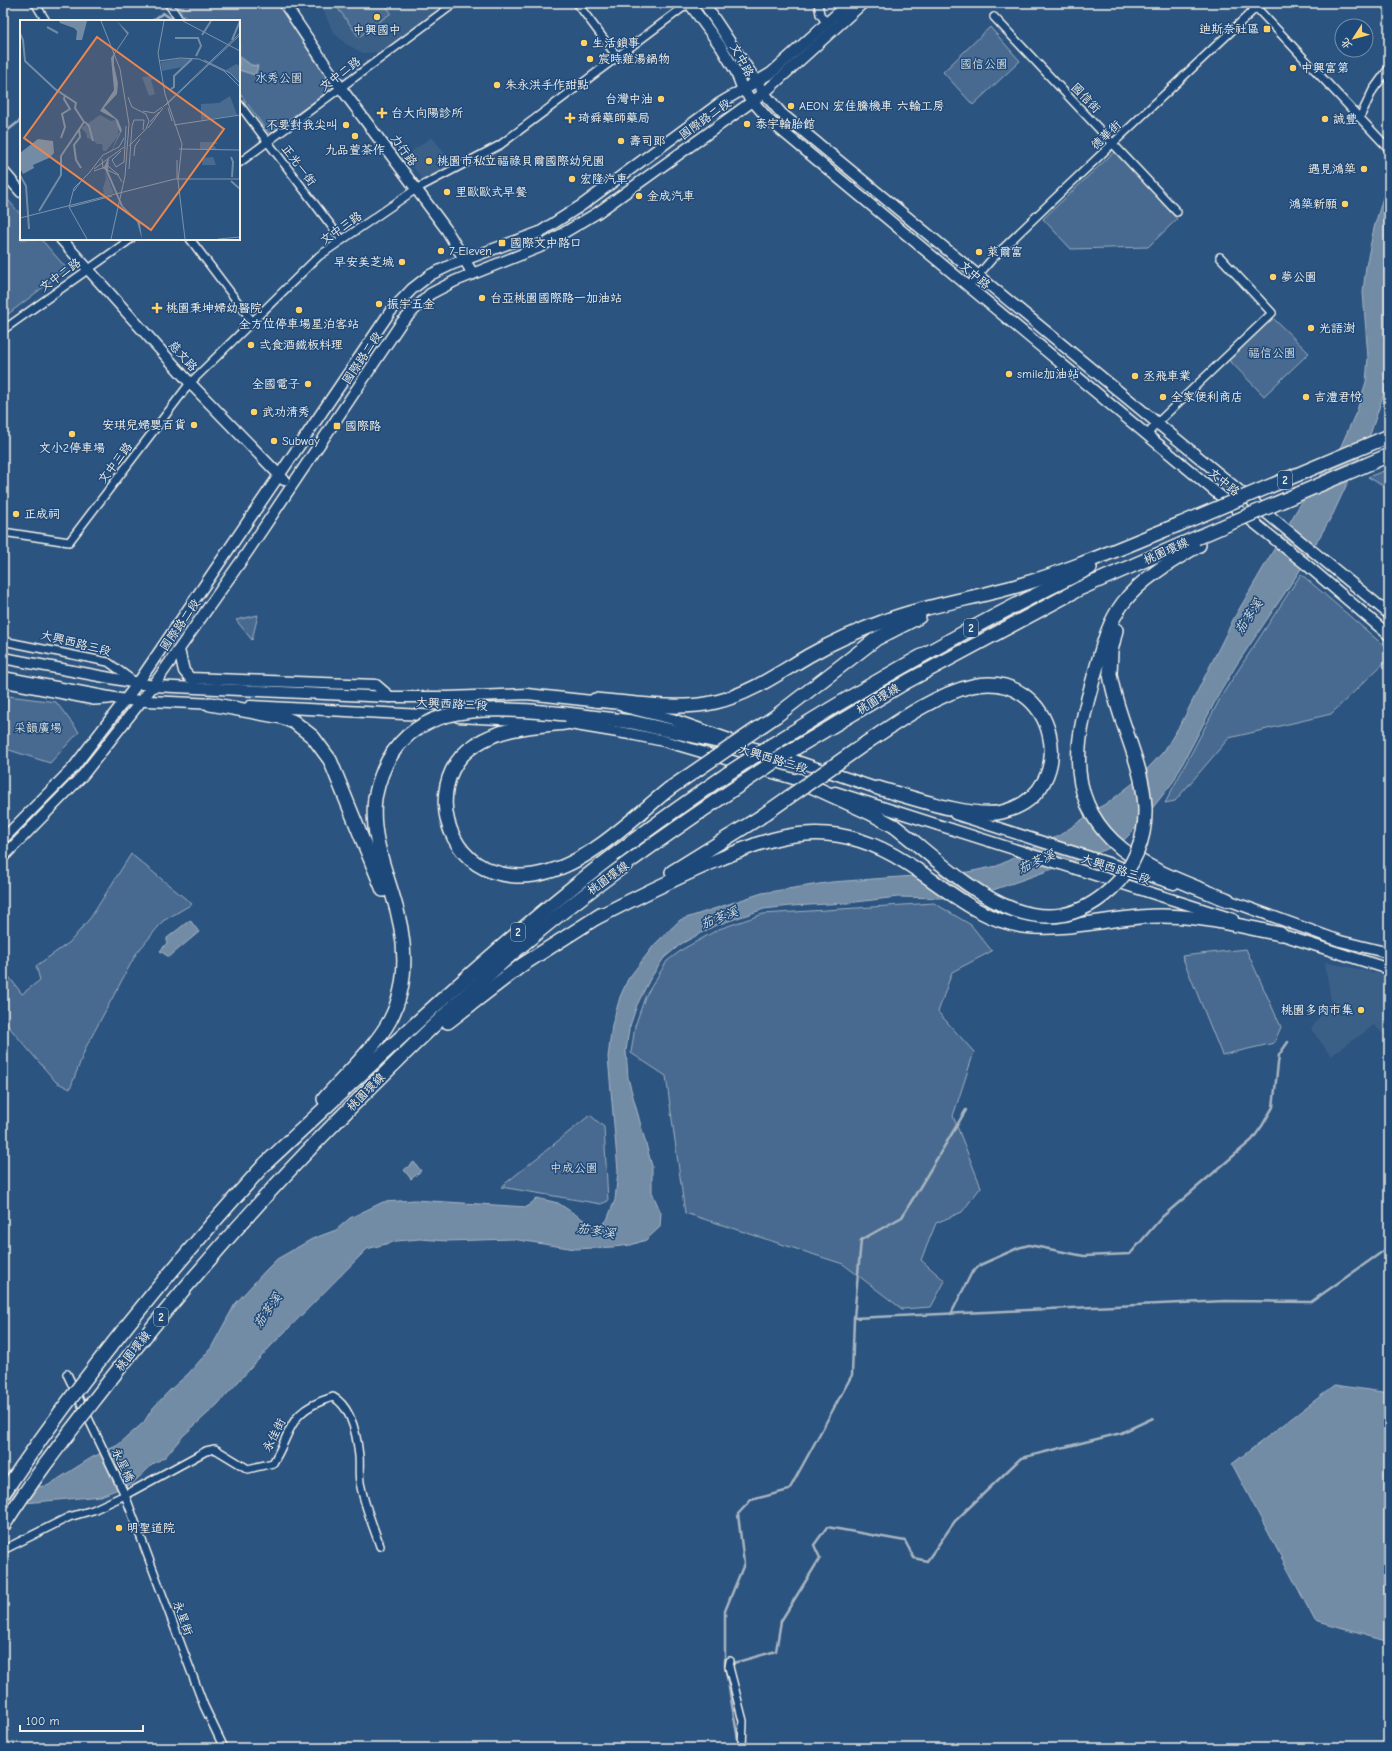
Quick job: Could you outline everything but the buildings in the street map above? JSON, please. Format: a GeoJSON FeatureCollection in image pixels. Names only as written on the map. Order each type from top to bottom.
{"type":"FeatureCollection","features":[{"type":"Feature","properties":{"kind":"highway","name":"桃園環線"},"geometry":{"type":"LineString","coordinates":[[3,1494],[60,1413],[126,1325],[195,1242],[265,1164],[322,1106],[445,996],[573,886],[728,774],[773,750],[847,698],[920,656],[1071,577],[1180,524],[1389,436]]}},
{"type":"Feature","properties":{"kind":"highway","name":"2"},"geometry":{"type":"LineString","coordinates":[[1198,541],[1253,513],[1389,454]]}},
{"type":"Feature","properties":{"kind":"highway"},"geometry":{"type":"LineString","coordinates":[[595,700],[684,706],[717,702],[751,689],[840,639],[868,627],[929,606],[983,594],[1048,576],[1180,524]]}},
{"type":"Feature","properties":{"kind":"highway","name":"桃園環線"},"geometry":{"type":"LineString","coordinates":[[3,1526],[35,1478],[149,1330],[209,1259],[280,1179],[386,1072],[454,1006],[508,957],[566,910],[682,824],[789,752],[908,681],[1079,589],[1198,541]]}},
{"type":"Feature","properties":{"kind":"highway"},"geometry":{"type":"LineString","coordinates":[[1198,541],[1148,579],[1123,603],[1105,636],[1086,705],[1078,743],[1079,774],[1085,796],[1094,818],[1113,841],[1151,867],[1228,900]]}},
{"type":"Feature","properties":{"kind":"highway"},"geometry":{"type":"LineString","coordinates":[[798,780],[856,806],[894,826],[972,888],[1006,908],[1035,915],[1065,914],[1091,904],[1104,896],[1123,877],[1140,848],[1145,823],[1144,789],[1113,694],[1110,674],[1111,651],[1118,627],[1128,606],[1148,579]]}},
{"type":"Feature","properties":{"kind":"highway"},"geometry":{"type":"LineString","coordinates":[[565,718],[506,730],[487,737],[473,746],[452,770],[446,786],[444,800],[446,819],[452,834],[459,845],[476,864],[491,871],[519,876],[548,872],[562,867],[600,844],[669,789],[776,716],[876,639],[910,621],[983,594]]}},
{"type":"Feature","properties":{"kind":"highway"},"geometry":{"type":"LineString","coordinates":[[386,1072],[491,987],[552,945],[718,845],[866,743],[945,696],[973,686],[983,685],[1008,688],[1026,698],[1043,716],[1052,740],[1048,771],[1038,790],[1022,804],[1001,812],[979,813],[963,811],[878,788]]}},
{"type":"Feature","properties":{"kind":"highway"},"geometry":{"type":"LineString","coordinates":[[210,704],[282,717],[304,729],[321,746],[337,774],[389,902],[404,961]]}},
{"type":"Feature","properties":{"kind":"highway"},"geometry":{"type":"LineString","coordinates":[[322,1106],[390,1020],[397,1002],[404,961],[402,927],[375,832],[373,812],[378,784],[389,757],[408,736],[427,723],[444,715],[478,709],[517,710],[565,718],[632,722],[773,750]]}},
{"type":"Feature","properties":{"kind":"highway"},"geometry":{"type":"LineString","coordinates":[[596,918],[662,885],[720,859],[768,841],[806,834],[839,835],[854,838],[891,853],[971,907],[1009,923],[1023,926],[1054,927],[1140,917],[1184,916],[1280,934]]}},
{"type":"Feature","properties":{"kind":"street"},"geometry":{"type":"LineString","coordinates":[[35,3],[45,20]]}},
{"type":"Feature","properties":{"kind":"street"},"geometry":{"type":"LineString","coordinates":[[168,3],[179,20]]}},
{"type":"Feature","properties":{"kind":"street","name":"力行路"},"geometry":{"type":"LineString","coordinates":[[284,3],[341,88],[416,189],[466,260],[473,274]]}},
{"type":"Feature","properties":{"kind":"street","name":"文中二路"},"geometry":{"type":"LineString","coordinates":[[240,162],[455,3]]}},
{"type":"Feature","properties":{"kind":"street"},"geometry":{"type":"LineString","coordinates":[[577,3],[618,58]]}},
{"type":"Feature","properties":{"kind":"street","name":"文中三路"},"geometry":{"type":"LineString","coordinates":[[3,532],[69,542],[190,383],[319,256],[416,189],[500,145],[618,58],[689,3]]}},
{"type":"Feature","properties":{"kind":"street","name":"文中路"},"geometry":{"type":"LineString","coordinates":[[689,3],[721,47],[736,72],[743,90],[770,121],[1147,435],[1308,566],[1389,635]]}},
{"type":"Feature","properties":{"kind":"street","name":"文中路"},"geometry":{"type":"LineString","coordinates":[[704,3],[764,93],[781,113],[1389,614]]}},
{"type":"Feature","properties":{"kind":"street"},"geometry":{"type":"LineString","coordinates":[[818,3],[820,14],[827,24]]}},
{"type":"Feature","properties":{"kind":"street","name":"國際路二段"},"geometry":{"type":"LineString","coordinates":[[3,839],[73,768],[138,683],[390,312],[412,289],[430,275],[521,240],[560,220],[720,103],[758,82],[775,70],[849,3]]}},
{"type":"Feature","properties":{"kind":"street","name":"國際路二段"},"geometry":{"type":"LineString","coordinates":[[3,857],[83,775],[153,686],[375,364],[401,323],[430,294],[455,281],[526,254],[573,228],[652,174],[764,93],[863,3]]}},
{"type":"Feature","properties":{"kind":"street"},"geometry":{"type":"LineString","coordinates":[[1256,5],[1388,148]]}},
{"type":"Feature","properties":{"kind":"street","name":"德華街"},"geometry":{"type":"LineString","coordinates":[[969,286],[978,275],[1051,202],[1256,5]]}},
{"type":"Feature","properties":{"kind":"street","name":"國信街"},"geometry":{"type":"LineString","coordinates":[[994,17],[1114,143],[1177,212]]}},
{"type":"Feature","properties":{"kind":"street"},"geometry":{"type":"LineString","coordinates":[[1360,117],[1373,90],[1389,68]]}},
{"type":"Feature","properties":{"kind":"street","name":"正光一街"},"geometry":{"type":"LineString","coordinates":[[240,105],[342,240]]}},
{"type":"Feature","properties":{"kind":"street"},"geometry":{"type":"LineString","coordinates":[[3,171],[20,191]]}},
{"type":"Feature","properties":{"kind":"street","name":"慈文路"},"geometry":{"type":"LineString","coordinates":[[62,240],[190,383],[290,486]]}},
{"type":"Feature","properties":{"kind":"street","name":"文中二路"},"geometry":{"type":"LineString","coordinates":[[3,330],[130,240]]}},
{"type":"Feature","properties":{"kind":"street"},"geometry":{"type":"LineString","coordinates":[[191,240],[252,321]]}},
{"type":"Feature","properties":{"kind":"street"},"geometry":{"type":"LineString","coordinates":[[1147,435],[1157,423],[1272,313],[1220,257]]}},
{"type":"Feature","properties":{"kind":"street"},"geometry":{"type":"LineString","coordinates":[[1291,552],[1300,540]]}},
{"type":"Feature","properties":{"kind":"street","name":"大興西路三段"},"geometry":{"type":"LineString","coordinates":[[3,641],[108,662],[138,683]]}},
{"type":"Feature","properties":{"kind":"street"},"geometry":{"type":"LineString","coordinates":[[179,650],[184,671],[190,678],[376,686],[390,697]]}},
{"type":"Feature","properties":{"kind":"street","name":"大興西路三段"},"geometry":{"type":"LineString","coordinates":[[3,658],[153,686],[390,697],[448,697],[527,694],[595,700],[672,719],[773,750],[878,788],[1022,836],[1228,900],[1340,941],[1389,953]]}},
{"type":"Feature","properties":{"kind":"street","name":"大興西路三段"},"geometry":{"type":"LineString","coordinates":[[3,677],[125,700]]}},
{"type":"Feature","properties":{"kind":"street","name":"大興西路三段"},"geometry":{"type":"LineString","coordinates":[[3,683],[94,701],[142,700],[565,718],[664,741],[798,780],[1389,969]]}},
{"type":"Feature","properties":{"kind":"street","name":"永星橋"},"geometry":{"type":"LineString","coordinates":[[67,1374],[125,1495]]}},
{"type":"Feature","properties":{"kind":"street","name":"永佳街"},"geometry":{"type":"LineString","coordinates":[[3,1550],[68,1517],[93,1510],[125,1495],[206,1451],[215,1449],[248,1468],[272,1463],[293,1421],[311,1406],[333,1397],[342,1401],[348,1411],[359,1456],[360,1484],[364,1503],[380,1546]]}},
{"type":"Feature","properties":{"kind":"street","name":"永星街"},"geometry":{"type":"LineString","coordinates":[[125,1495],[204,1706],[224,1748]]}},
{"type":"Feature","properties":{"kind":"street"},"geometry":{"type":"LineString","coordinates":[[730,1664],[743,1721],[742,1748]]}},
{"type":"Feature","properties":{"kind":"shaded area","name":"中興國中"},"geometry":{"type":"Polygon","coordinates":[[[320,3],[447,3],[387,48],[377,52],[363,53],[346,44],[333,32],[320,3]]]}},
{"type":"Feature","properties":{"kind":"shaded area","name":"桃園市私立福祿貝爾國際幼兒園"},"geometry":{"type":"Polygon","coordinates":[[[432,137],[454,166],[423,180],[405,156],[432,137]]]}},
{"type":"Feature","properties":{"kind":"shaded area"},"geometry":{"type":"Polygon","coordinates":[[[1325,962],[1389,976],[1389,1040],[1374,1025],[1331,1056],[1311,1029],[1331,1002],[1325,962]]]}},
{"type":"Feature","properties":{"kind":"green space","name":"水秀公園"},"geometry":{"type":"Polygon","coordinates":[[[175,3],[277,3],[333,88],[269,134],[240,93],[240,20],[187,20],[175,3]]]}},
{"type":"Feature","properties":{"kind":"green space"},"geometry":{"type":"Polygon","coordinates":[[[334,3],[384,3],[391,13],[359,37],[334,3]]]}},
{"type":"Feature","properties":{"kind":"green space","name":"國信公園"},"geometry":{"type":"Polygon","coordinates":[[[990,27],[1020,61],[973,105],[943,72],[990,27]]]}},
{"type":"Feature","properties":{"kind":"green space"},"geometry":{"type":"Polygon","coordinates":[[[1115,151],[1177,219],[1148,247],[1071,249],[1043,219],[1115,151]]]}},
{"type":"Feature","properties":{"kind":"green space"},"geometry":{"type":"Polygon","coordinates":[[[3,194],[20,214],[20,240],[42,240],[67,269],[3,318],[3,194]]]}},
{"type":"Feature","properties":{"kind":"green space","name":"福信公園"},"geometry":{"type":"Polygon","coordinates":[[[1272,317],[1309,353],[1264,396],[1228,359],[1272,317]]]}},
{"type":"Feature","properties":{"kind":"green space"},"geometry":{"type":"Polygon","coordinates":[[[1389,469],[1389,489],[1368,477],[1389,469]]]}},
{"type":"Feature","properties":{"kind":"green space"},"geometry":{"type":"Polygon","coordinates":[[[1301,574],[1389,650],[1389,658],[1331,714],[1229,738],[1175,801],[1165,803],[1222,695],[1301,574]]]}},
{"type":"Feature","properties":{"kind":"green space"},"geometry":{"type":"Polygon","coordinates":[[[258,615],[252,640],[236,620],[258,615]]]}},
{"type":"Feature","properties":{"kind":"green space","name":"采韻廣場"},"geometry":{"type":"Polygon","coordinates":[[[8,696],[56,702],[79,732],[50,763],[3,748],[8,696]]]}},
{"type":"Feature","properties":{"kind":"green space"},"geometry":{"type":"Polygon","coordinates":[[[131,854],[192,904],[163,921],[136,954],[86,1047],[70,1089],[56,1082],[3,1020],[3,971],[4,970],[22,994],[40,980],[36,966],[70,942],[91,917],[131,854]]]}},
{"type":"Feature","properties":{"kind":"green space"},"geometry":{"type":"Polygon","coordinates":[[[934,903],[971,925],[992,951],[952,972],[938,1012],[974,1052],[953,1116],[981,1187],[962,1212],[936,1223],[921,1260],[945,1281],[931,1307],[902,1309],[843,1264],[685,1213],[666,1076],[631,1053],[635,1026],[645,997],[667,961],[683,949],[719,929],[763,914],[934,903]]]}},
{"type":"Feature","properties":{"kind":"green space"},"geometry":{"type":"Polygon","coordinates":[[[1246,949],[1281,1027],[1274,1043],[1222,1055],[1182,956],[1246,949]]]}},
{"type":"Feature","properties":{"kind":"green space","name":"中成公園"},"geometry":{"type":"Polygon","coordinates":[[[590,1115],[604,1127],[608,1201],[601,1204],[501,1187],[590,1115]]]}},
{"type":"Feature","properties":{"kind":"water"},"geometry":{"type":"Polygon","coordinates":[[[240,57],[251,65],[258,66],[255,75],[240,70],[240,57]]]}},
{"type":"Feature","properties":{"kind":"water","name":"茄苳溪"},"geometry":{"type":"Polygon","coordinates":[[[1389,177],[1389,258],[1386,270],[1389,282],[1389,378],[1371,432],[1333,514],[1299,572],[1237,664],[1218,696],[1173,782],[1140,824],[1125,839],[1105,850],[990,891],[960,897],[898,897],[847,903],[764,909],[714,926],[681,944],[664,958],[650,979],[637,1005],[629,1029],[626,1051],[628,1078],[652,1166],[652,1192],[661,1213],[660,1227],[646,1240],[631,1245],[575,1249],[512,1239],[447,1241],[420,1239],[397,1241],[367,1249],[270,1347],[217,1405],[183,1436],[165,1457],[153,1464],[133,1483],[101,1496],[3,1505],[3,1489],[47,1486],[91,1458],[118,1445],[144,1422],[152,1409],[188,1374],[211,1348],[235,1304],[277,1259],[312,1239],[336,1230],[350,1218],[383,1202],[415,1200],[527,1207],[537,1198],[558,1203],[593,1226],[601,1226],[607,1220],[615,1200],[618,1171],[608,1057],[612,1025],[620,997],[628,979],[655,944],[680,920],[762,893],[832,882],[968,872],[997,866],[1060,835],[1089,813],[1109,802],[1137,780],[1164,751],[1183,720],[1234,618],[1298,508],[1341,446],[1357,410],[1366,382],[1368,358],[1363,292],[1366,266],[1374,228],[1389,177]]]}},
{"type":"Feature","properties":{"kind":"water"},"geometry":{"type":"Polygon","coordinates":[[[190,920],[199,932],[169,957],[160,951],[167,943],[167,938],[190,920]]]}},
{"type":"Feature","properties":{"kind":"water"},"geometry":{"type":"Polygon","coordinates":[[[414,1162],[421,1171],[411,1179],[404,1170],[414,1162]]]}},
{"type":"Feature","properties":{"kind":"water"},"geometry":{"type":"Polygon","coordinates":[[[1335,1385],[1389,1393],[1389,1642],[1315,1621],[1232,1464],[1335,1385]]]}},
{"type":"Feature","properties":{"kind":"waterway"},"geometry":{"type":"LineString","coordinates":[[153,20],[163,13],[173,20]]}},
{"type":"Feature","properties":{"kind":"waterway"},"geometry":{"type":"LineString","coordinates":[[3,134],[20,121]]}},
{"type":"Feature","properties":{"kind":"waterway"},"geometry":{"type":"LineString","coordinates":[[951,1314],[971,1274],[980,1265],[1018,1248],[1029,1245],[1084,1256],[1130,1254],[1162,1217],[1252,1140],[1273,1107],[1279,1055],[1288,1042]]}},
{"type":"Feature","properties":{"kind":"waterway"},"geometry":{"type":"LineString","coordinates":[[854,1318],[861,1240],[902,1217],[966,1110]]}},
{"type":"Feature","properties":{"kind":"waterway"},"geometry":{"type":"LineString","coordinates":[[739,1745],[725,1665],[725,1611],[744,1564],[738,1514],[751,1500],[789,1490],[852,1375],[854,1318],[1225,1301],[1311,1302],[1389,1247]]}},
{"type":"Feature","properties":{"kind":"waterway"},"geometry":{"type":"LineString","coordinates":[[730,1664],[776,1651],[781,1621],[820,1558],[814,1545],[827,1527],[905,1541],[914,1558],[927,1561],[955,1521],[1021,1458],[1121,1433],[1153,1418]]}},
{"type":"Feature","properties":{"kind":"place","name":"中興國中"},"geometry":{"type":"Point","coordinates":[377,17]}},
{"type":"Feature","properties":{"kind":"place","name":"迪斯奈社區"},"geometry":{"type":"Point","coordinates":[1267,29]}},
{"type":"Feature","properties":{"kind":"place","name":"生活鎖事"},"geometry":{"type":"Point","coordinates":[584,43]}},
{"type":"Feature","properties":{"kind":"place","name":"宸時雞湯鍋物"},"geometry":{"type":"Point","coordinates":[590,59]}},
{"type":"Feature","properties":{"kind":"place","name":"中興富第"},"geometry":{"type":"Point","coordinates":[1293,68]}},
{"type":"Feature","properties":{"kind":"place","name":"朱永洪手作甜點"},"geometry":{"type":"Point","coordinates":[497,85]}},
{"type":"Feature","properties":{"kind":"place","name":"台灣中油"},"geometry":{"type":"Point","coordinates":[661,99]}},
{"type":"Feature","properties":{"kind":"place","name":"AEON 宏佳騰機車 六輪工房"},"geometry":{"type":"Point","coordinates":[791,106]}},
{"type":"Feature","properties":{"kind":"place","name":"台大向陽診所"},"geometry":{"type":"Point","coordinates":[382,113]}},
{"type":"Feature","properties":{"kind":"place","name":"琦舜藥師藥局"},"geometry":{"type":"Point","coordinates":[570,118]}},
{"type":"Feature","properties":{"kind":"place","name":"誠豐"},"geometry":{"type":"Point","coordinates":[1325,119]}},
{"type":"Feature","properties":{"kind":"place","name":"泰宇輪胎館"},"geometry":{"type":"Point","coordinates":[747,124]}},
{"type":"Feature","properties":{"kind":"place","name":"不要對我尖叫"},"geometry":{"type":"Point","coordinates":[346,125]}},
{"type":"Feature","properties":{"kind":"place","name":"九品萱茶作"},"geometry":{"type":"Point","coordinates":[355,136]}},
{"type":"Feature","properties":{"kind":"place","name":"壽司郎"},"geometry":{"type":"Point","coordinates":[621,141]}},
{"type":"Feature","properties":{"kind":"place","name":"桃園市私立福祿貝爾國際幼兒園"},"geometry":{"type":"Point","coordinates":[429,161]}},
{"type":"Feature","properties":{"kind":"place","name":"遇見鴻築"},"geometry":{"type":"Point","coordinates":[1364,169]}},
{"type":"Feature","properties":{"kind":"place","name":"宏隆汽車"},"geometry":{"type":"Point","coordinates":[572,179]}},
{"type":"Feature","properties":{"kind":"place","name":"里歐歐式早餐"},"geometry":{"type":"Point","coordinates":[447,192]}},
{"type":"Feature","properties":{"kind":"place","name":"金成汽車"},"geometry":{"type":"Point","coordinates":[639,196]}},
{"type":"Feature","properties":{"kind":"place","name":"鴻築新願"},"geometry":{"type":"Point","coordinates":[1345,204]}},
{"type":"Feature","properties":{"kind":"place","name":"國際文中路口"},"geometry":{"type":"Point","coordinates":[502,243]}},
{"type":"Feature","properties":{"kind":"place","name":"7-Eleven"},"geometry":{"type":"Point","coordinates":[441,251]}},
{"type":"Feature","properties":{"kind":"place","name":"萊爾富"},"geometry":{"type":"Point","coordinates":[979,252]}},
{"type":"Feature","properties":{"kind":"place","name":"早安美芝城"},"geometry":{"type":"Point","coordinates":[402,262]}},
{"type":"Feature","properties":{"kind":"place","name":"夢公園"},"geometry":{"type":"Point","coordinates":[1273,277]}},
{"type":"Feature","properties":{"kind":"place","name":"台亞桃園國際路一加油站"},"geometry":{"type":"Point","coordinates":[482,298]}},
{"type":"Feature","properties":{"kind":"place","name":"振宇五金"},"geometry":{"type":"Point","coordinates":[379,304]}},
{"type":"Feature","properties":{"kind":"place","name":"桃園秉坤婦幼醫院"},"geometry":{"type":"Point","coordinates":[157,308]}},
{"type":"Feature","properties":{"kind":"place","name":"全方位停車場星泊客站"},"geometry":{"type":"Point","coordinates":[299,310]}},
{"type":"Feature","properties":{"kind":"place","name":"光語澍"},"geometry":{"type":"Point","coordinates":[1311,328]}},
{"type":"Feature","properties":{"kind":"place","name":"弍食酒鐵板料理"},"geometry":{"type":"Point","coordinates":[251,345]}},
{"type":"Feature","properties":{"kind":"place","name":"smile加油站"},"geometry":{"type":"Point","coordinates":[1009,374]}},
{"type":"Feature","properties":{"kind":"place","name":"丞飛車業"},"geometry":{"type":"Point","coordinates":[1135,376]}},
{"type":"Feature","properties":{"kind":"place","name":"全國電子"},"geometry":{"type":"Point","coordinates":[308,384]}},
{"type":"Feature","properties":{"kind":"place","name":"全家便利商店"},"geometry":{"type":"Point","coordinates":[1163,397]}},
{"type":"Feature","properties":{"kind":"place","name":"吉澧君悅"},"geometry":{"type":"Point","coordinates":[1306,397]}},
{"type":"Feature","properties":{"kind":"place","name":"武功清秀"},"geometry":{"type":"Point","coordinates":[254,412]}},
{"type":"Feature","properties":{"kind":"place","name":"安琪兒婦嬰百貨"},"geometry":{"type":"Point","coordinates":[194,425]}},
{"type":"Feature","properties":{"kind":"place","name":"國際路"},"geometry":{"type":"Point","coordinates":[337,426]}},
{"type":"Feature","properties":{"kind":"place","name":"文小2停車場"},"geometry":{"type":"Point","coordinates":[72,434]}},
{"type":"Feature","properties":{"kind":"place","name":"Subway"},"geometry":{"type":"Point","coordinates":[274,441]}},
{"type":"Feature","properties":{"kind":"place","name":"正成祠"},"geometry":{"type":"Point","coordinates":[16,514]}},
{"type":"Feature","properties":{"kind":"place","name":"桃園多肉市集"},"geometry":{"type":"Point","coordinates":[1361,1010]}},
{"type":"Feature","properties":{"kind":"place","name":"明聖道院"},"geometry":{"type":"Point","coordinates":[119,1528]}}]}
